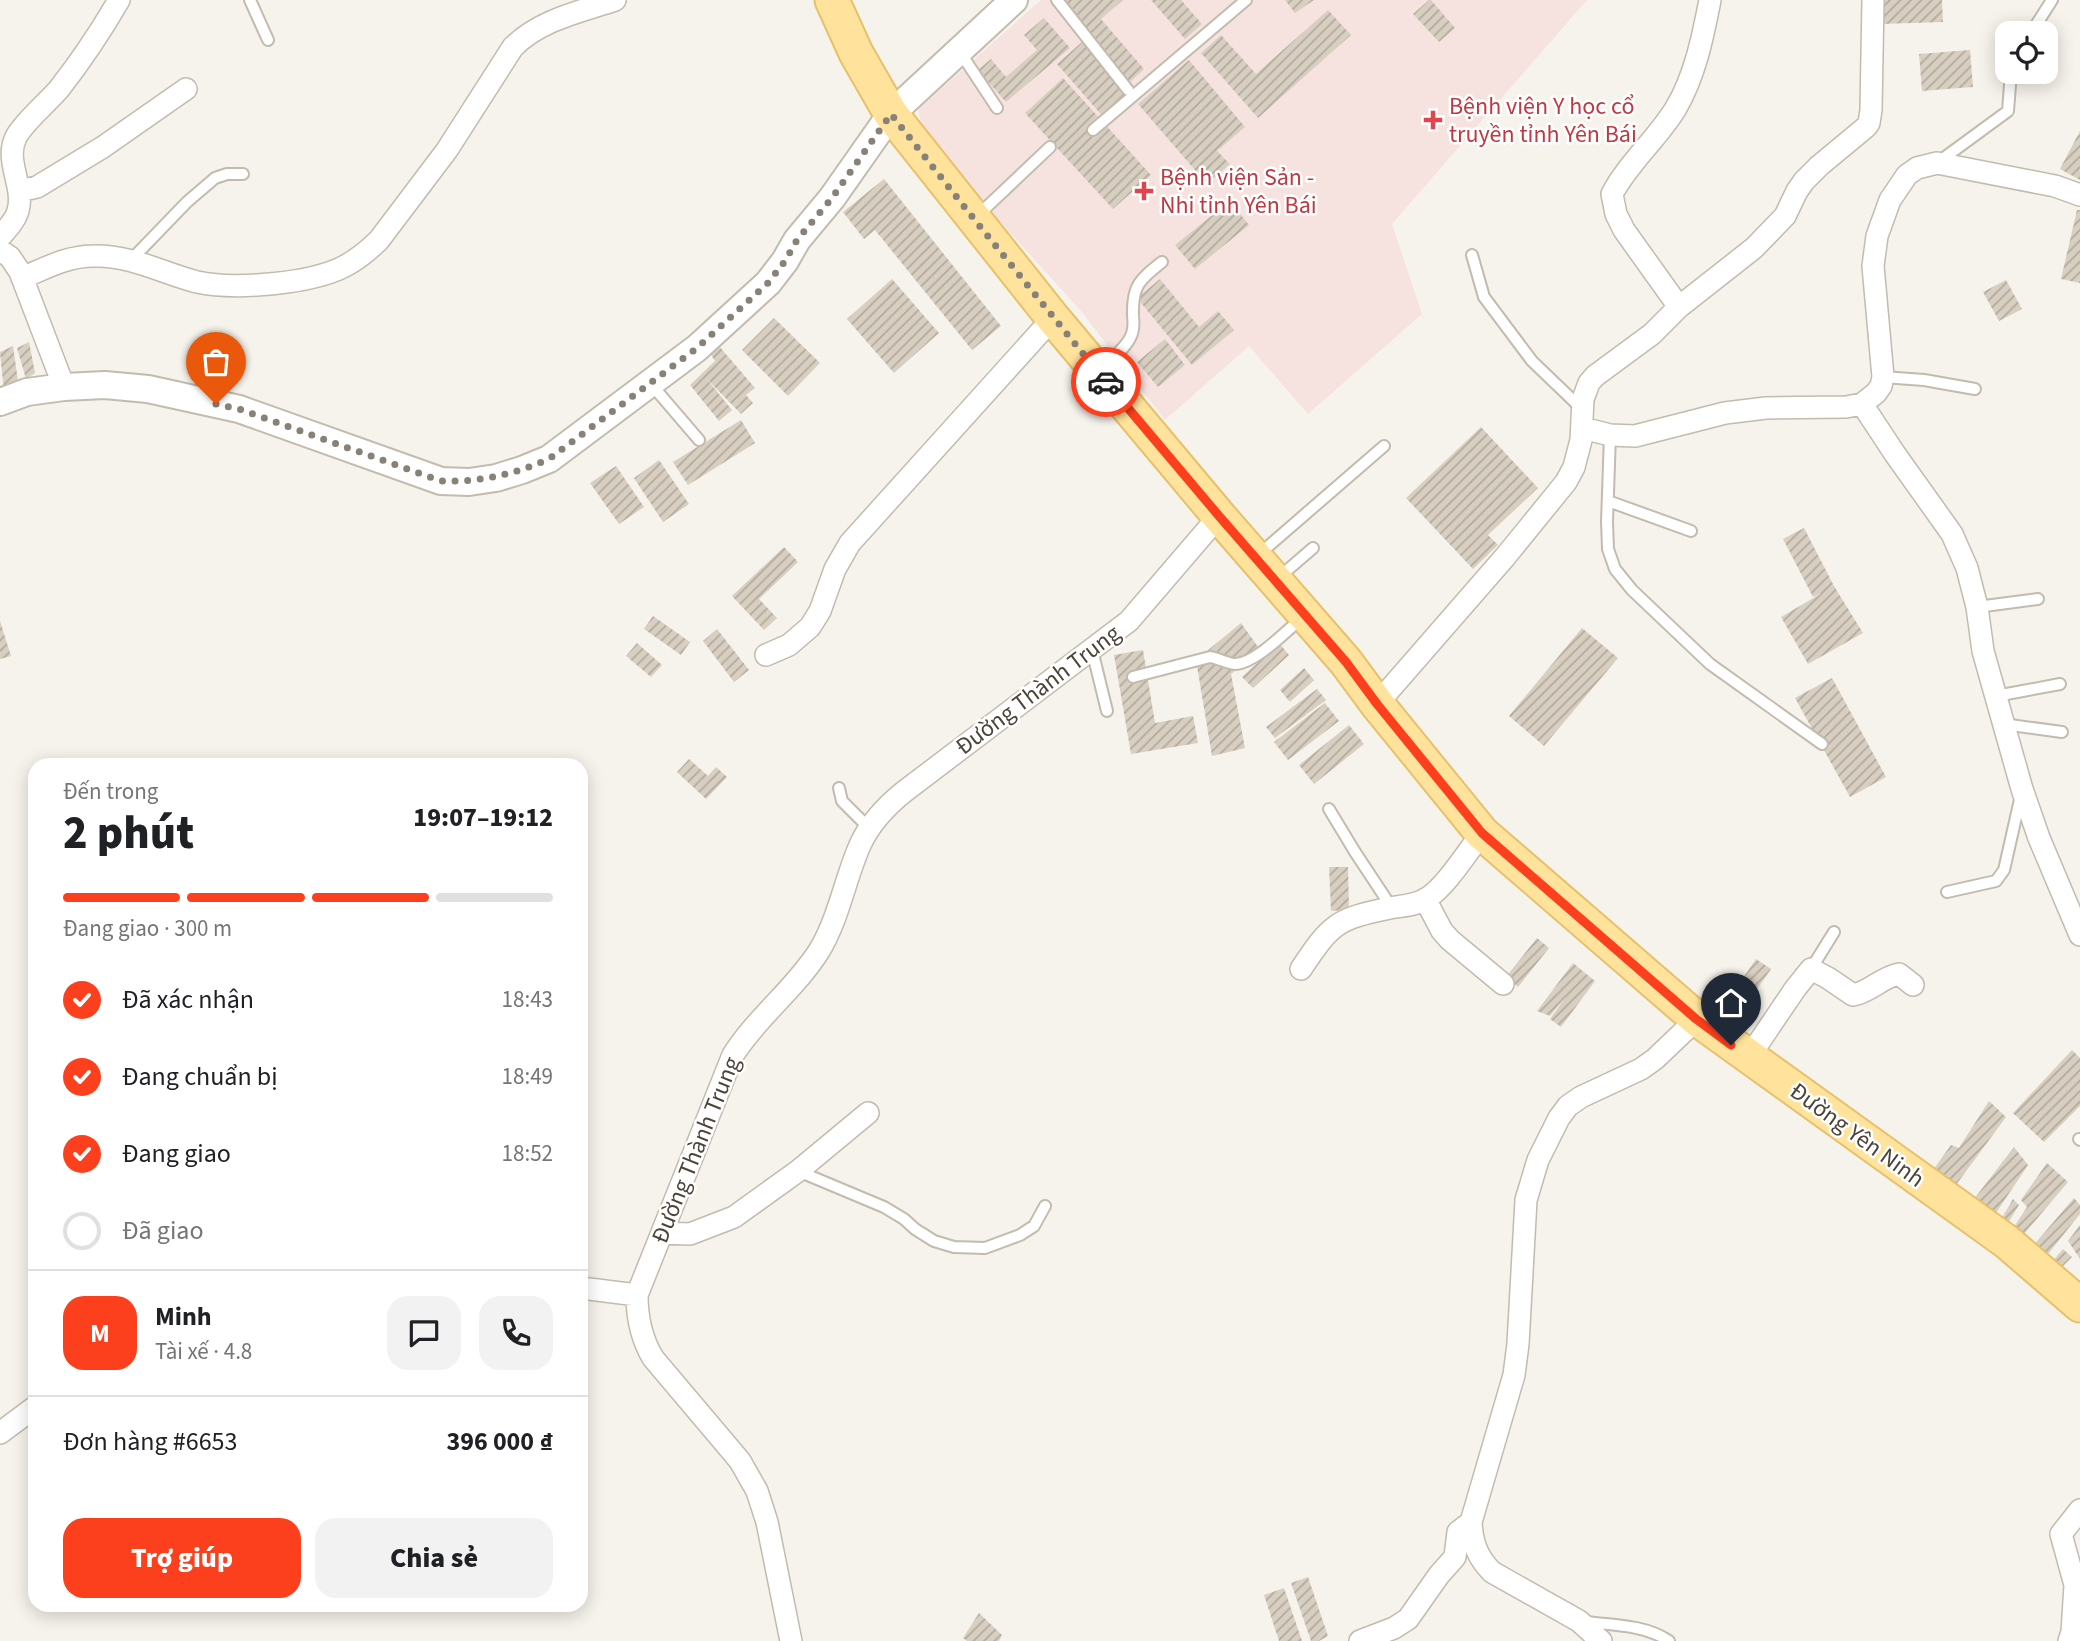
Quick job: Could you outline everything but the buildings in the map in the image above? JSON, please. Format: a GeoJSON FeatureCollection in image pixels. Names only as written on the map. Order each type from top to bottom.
{"type":"FeatureCollection","features":[{"type":"Feature","properties":{"kind":"main road","name":"Đường Yên Ninh"},"geometry":{"type":"LineString","coordinates":[[829,4],[891,114],[1053,318],[1346,662],[1482,833],[1696,1019],[2007,1242],[2080,1305]]}},
{"type":"Feature","properties":{"kind":"street"},"geometry":{"type":"LineString","coordinates":[[0,237],[18,212],[19,191],[12,154],[16,138],[71,73],[98,36],[119,0]]}},
{"type":"Feature","properties":{"kind":"street"},"geometry":{"type":"LineString","coordinates":[[22,278],[64,260],[95,256],[131,260],[194,281],[228,286],[308,278],[345,266],[379,240],[447,150],[513,47],[523,37],[543,25],[615,0]]}},
{"type":"Feature","properties":{"kind":"street"},"geometry":{"type":"LineString","coordinates":[[0,402],[27,391],[64,387],[105,385],[148,388],[239,409],[441,481],[469,482],[522,470],[549,459],[652,384],[697,348],[768,283],[891,114],[1014,0]]}},
{"type":"Feature","properties":{"kind":"street"},"geometry":{"type":"LineString","coordinates":[[1679,307],[1624,230],[1616,215],[1612,194],[1676,108],[1690,79],[1710,0]]}},
{"type":"Feature","properties":{"kind":"street"},"geometry":{"type":"LineString","coordinates":[[1377,704],[1556,495],[1574,467],[1581,440],[1586,390],[1595,376],[1652,334],[1679,307],[1724,274],[1763,240],[1785,216],[1804,181],[1869,123],[1873,0]]}},
{"type":"Feature","properties":{"kind":"street"},"geometry":{"type":"LineString","coordinates":[[19,191],[37,187],[103,147],[186,89]]}},
{"type":"Feature","properties":{"kind":"street"},"geometry":{"type":"LineString","coordinates":[[1583,419],[1610,435],[1635,436],[1725,413],[1766,408],[1846,407],[1862,404],[1881,387],[1883,377],[1873,266],[1877,236],[1890,200],[1900,183],[1917,168],[1937,163],[2056,186],[2080,195]]}},
{"type":"Feature","properties":{"kind":"street"},"geometry":{"type":"LineString","coordinates":[[0,250],[15,264],[22,278],[64,387]]}},
{"type":"Feature","properties":{"kind":"street"},"geometry":{"type":"LineString","coordinates":[[766,655],[789,645],[810,627],[820,611],[835,569],[850,544],[1053,318]]}},
{"type":"Feature","properties":{"kind":"street"},"geometry":{"type":"LineString","coordinates":[[1862,404],[1952,534],[1967,568],[1977,607],[1983,651],[2022,789],[2039,838],[2080,935]]}},
{"type":"Feature","properties":{"kind":"street","name":"Đường Thành Trung"},"geometry":{"type":"LineString","coordinates":[[791,1641],[767,1522],[757,1491],[740,1461],[646,1347],[639,1322],[637,1295],[733,1055],[817,954],[831,927],[860,844],[869,828],[897,797],[1114,634],[1142,608],[1219,516]]}},
{"type":"Feature","properties":{"kind":"street"},"geometry":{"type":"LineString","coordinates":[[1301,969],[1321,939],[1341,922],[1360,914],[1425,899],[1437,891],[1482,833]]}},
{"type":"Feature","properties":{"kind":"street"},"geometry":{"type":"LineString","coordinates":[[1425,899],[1442,931],[1450,940],[1503,984]]}},
{"type":"Feature","properties":{"kind":"street"},"geometry":{"type":"LineString","coordinates":[[1749,1057],[1811,969],[1853,995],[1861,994],[1892,975],[1899,974],[1913,985]]}},
{"type":"Feature","properties":{"kind":"street"},"geometry":{"type":"LineString","coordinates":[[1601,1641],[1579,1621],[1492,1572],[1478,1555],[1471,1522],[1514,1375],[1526,1200],[1538,1160],[1559,1118],[1568,1107],[1581,1097],[1648,1064],[1696,1019]]}},
{"type":"Feature","properties":{"kind":"street"},"geometry":{"type":"LineString","coordinates":[[662,1233],[690,1234],[734,1217],[799,1171],[868,1113]]}},
{"type":"Feature","properties":{"kind":"street"},"geometry":{"type":"LineString","coordinates":[[588,1289],[637,1295]]}},
{"type":"Feature","properties":{"kind":"street"},"geometry":{"type":"LineString","coordinates":[[0,1433],[28,1412]]}},
{"type":"Feature","properties":{"kind":"street"},"geometry":{"type":"LineString","coordinates":[[2069,1641],[2072,1632],[2074,1585],[2061,1534],[2080,1510]]}},
{"type":"Feature","properties":{"kind":"street"},"geometry":{"type":"LineString","coordinates":[[1360,1641],[1394,1628],[1408,1619],[1455,1557],[1458,1532],[1471,1522]]}},
{"type":"Feature","properties":{"kind":"lane"},"geometry":{"type":"LineString","coordinates":[[250,0],[268,40]]}},
{"type":"Feature","properties":{"kind":"lane"},"geometry":{"type":"LineString","coordinates":[[1057,0],[1128,90]]}},
{"type":"Feature","properties":{"kind":"lane"},"geometry":{"type":"LineString","coordinates":[[1093,130],[1247,0]]}},
{"type":"Feature","properties":{"kind":"lane"},"geometry":{"type":"LineString","coordinates":[[2039,21],[2052,0]]}},
{"type":"Feature","properties":{"kind":"lane"},"geometry":{"type":"LineString","coordinates":[[958,50],[997,108]]}},
{"type":"Feature","properties":{"kind":"lane"},"geometry":{"type":"LineString","coordinates":[[1937,163],[2008,110],[2010,84]]}},
{"type":"Feature","properties":{"kind":"lane"},"geometry":{"type":"LineString","coordinates":[[974,219],[1050,147]]}},
{"type":"Feature","properties":{"kind":"lane"},"geometry":{"type":"LineString","coordinates":[[131,260],[187,202],[215,178],[227,174],[243,174]]}},
{"type":"Feature","properties":{"kind":"lane"},"geometry":{"type":"LineString","coordinates":[[1472,255],[1484,298],[1532,361],[1583,419]]}},
{"type":"Feature","properties":{"kind":"lane"},"geometry":{"type":"LineString","coordinates":[[1098,371],[1124,348],[1130,339],[1134,329],[1133,298],[1136,285],[1162,262]]}},
{"type":"Feature","properties":{"kind":"lane"},"geometry":{"type":"LineString","coordinates":[[1883,377],[1975,388]]}},
{"type":"Feature","properties":{"kind":"lane"},"geometry":{"type":"LineString","coordinates":[[652,384],[699,440]]}},
{"type":"Feature","properties":{"kind":"lane"},"geometry":{"type":"LineString","coordinates":[[1610,435],[1608,549],[1615,569],[1632,590],[1710,664],[1822,744]]}},
{"type":"Feature","properties":{"kind":"lane"},"geometry":{"type":"LineString","coordinates":[[1265,570],[1384,446]]}},
{"type":"Feature","properties":{"kind":"lane"},"geometry":{"type":"LineString","coordinates":[[1608,501],[1691,531]]}},
{"type":"Feature","properties":{"kind":"lane"},"geometry":{"type":"LineString","coordinates":[[1265,570],[1313,548]]}},
{"type":"Feature","properties":{"kind":"lane"},"geometry":{"type":"LineString","coordinates":[[1977,607],[2038,598]]}},
{"type":"Feature","properties":{"kind":"lane"},"geometry":{"type":"LineString","coordinates":[[1133,677],[1210,657],[1233,664],[1249,661],[1305,616]]}},
{"type":"Feature","properties":{"kind":"lane"},"geometry":{"type":"LineString","coordinates":[[1092,650],[1107,711]]}},
{"type":"Feature","properties":{"kind":"lane"},"geometry":{"type":"LineString","coordinates":[[1996,696],[2060,684]]}},
{"type":"Feature","properties":{"kind":"lane"},"geometry":{"type":"LineString","coordinates":[[2003,724],[2062,732]]}},
{"type":"Feature","properties":{"kind":"lane"},"geometry":{"type":"LineString","coordinates":[[839,788],[842,801],[869,828]]}},
{"type":"Feature","properties":{"kind":"lane"},"geometry":{"type":"LineString","coordinates":[[1947,892],[1996,881],[2004,870],[2022,789]]}},
{"type":"Feature","properties":{"kind":"lane"},"geometry":{"type":"LineString","coordinates":[[1329,810],[1392,908]]}},
{"type":"Feature","properties":{"kind":"lane"},"geometry":{"type":"LineString","coordinates":[[1811,969],[1834,932]]}},
{"type":"Feature","properties":{"kind":"lane"},"geometry":{"type":"LineString","coordinates":[[799,1171],[884,1207],[934,1241],[954,1247],[985,1248],[1020,1235],[1034,1226],[1045,1206]]}},
{"type":"Feature","properties":{"kind":"lane"},"geometry":{"type":"LineString","coordinates":[[1579,1621],[1626,1626],[1658,1634],[1669,1641]]}},
{"type":"Feature","properties":{"kind":"shaded area","name":"Bệnh viện Sản - Nhi tỉnh Yên Bái"},"geometry":{"type":"Polygon","coordinates":[[[1041,0],[1587,0],[1392,224],[1422,314],[1308,414],[1249,346],[1165,420],[1081,311],[925,139],[918,109],[1041,0]]]}},
{"type":"Feature","properties":{"kind":"way so far"},"geometry":{"type":"LineString","coordinates":[[216,404],[239,409],[441,481],[469,482],[496,478],[549,459],[697,348],[768,283],[891,114],[1106,382]]}},
{"type":"Feature","properties":{"kind":"place","name":"Bệnh viện Y học cổ truyền tỉnh Yên Bái"},"geometry":{"type":"Point","coordinates":[1433,120]}},
{"type":"Feature","properties":{"kind":"place","name":"Bệnh viện Sản - Nhi tỉnh Yên Bái"},"geometry":{"type":"Point","coordinates":[1144,191]}},
{"type":"Feature","properties":{"kind":"route"},"geometry":{"type":"LineString","coordinates":[[1106,382],[1346,662],[1482,833],[1696,1019],[1731,1045]]}}]}
